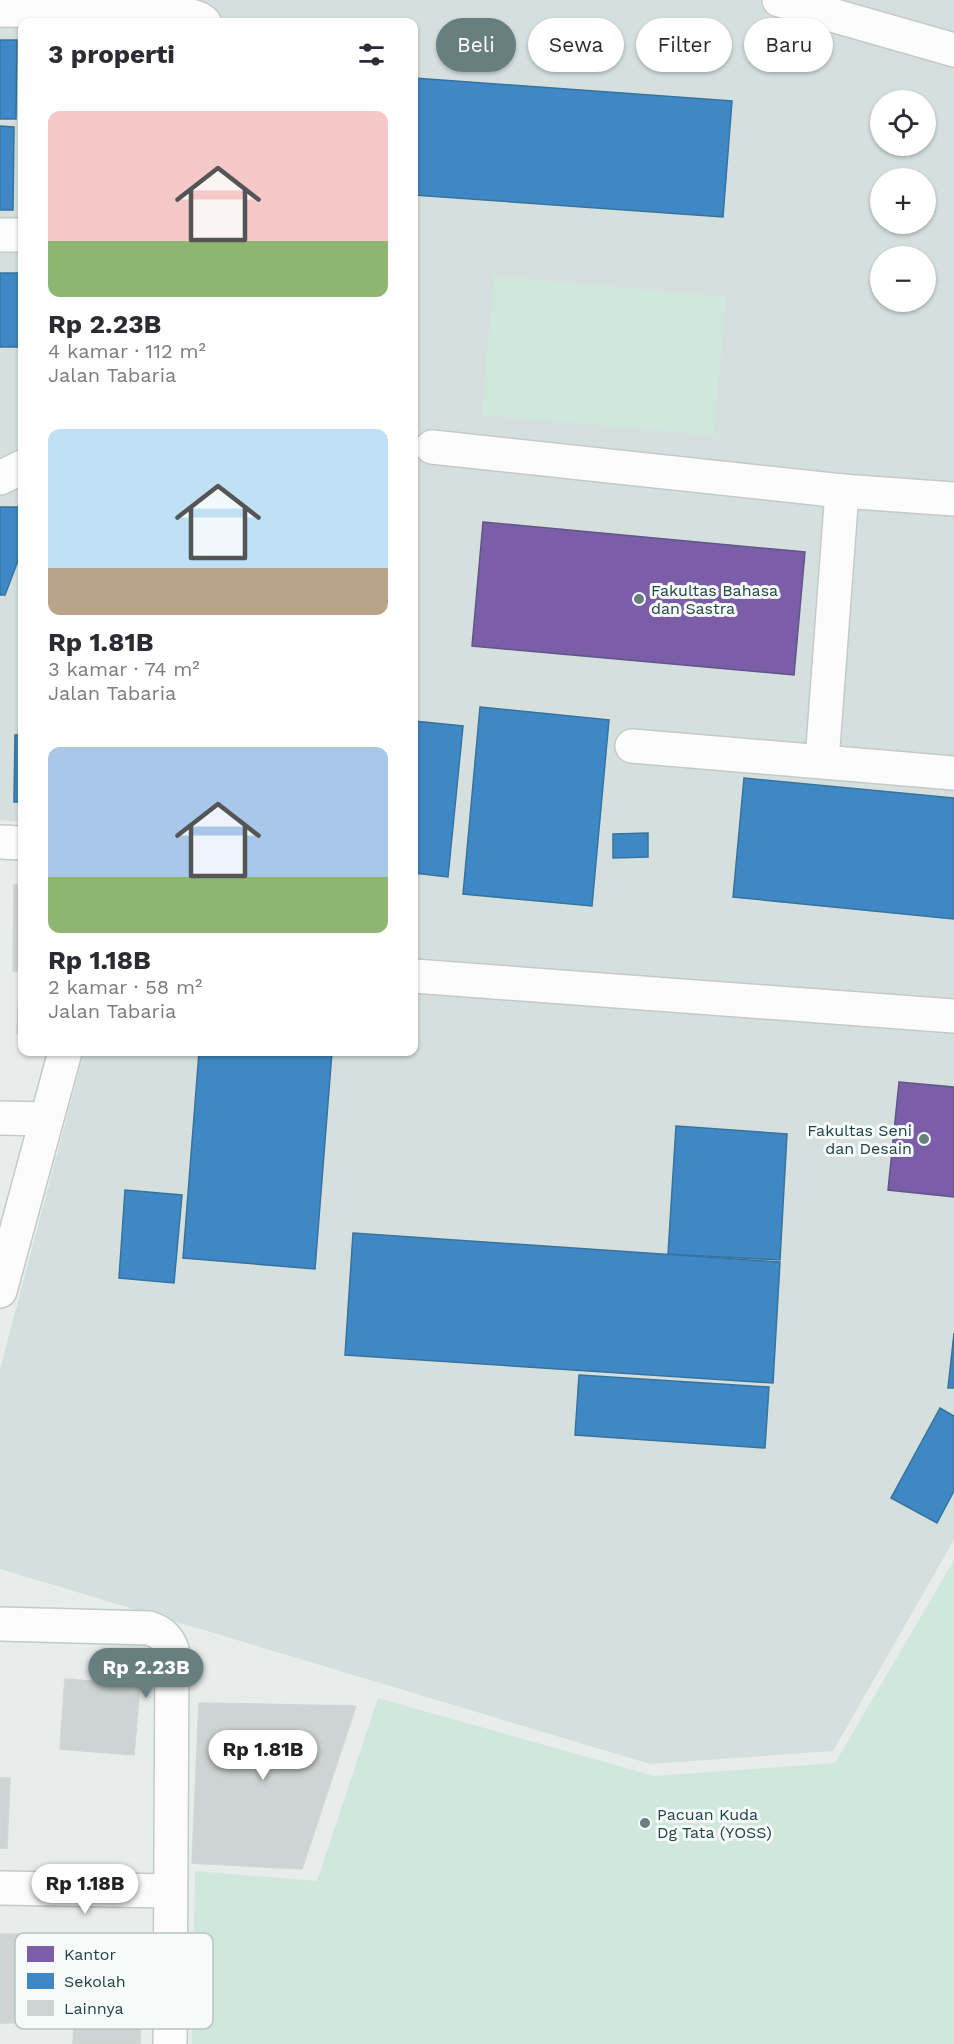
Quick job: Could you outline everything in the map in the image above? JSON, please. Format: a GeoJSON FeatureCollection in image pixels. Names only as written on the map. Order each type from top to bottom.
{"type":"FeatureCollection","features":[{"type":"Feature","properties":{"kind":"street"},"geometry":{"type":"LineString","coordinates":[[779,0],[954,50]]}},
{"type":"Feature","properties":{"kind":"street"},"geometry":{"type":"LineString","coordinates":[[0,10],[181,13],[198,18]]}},
{"type":"Feature","properties":{"kind":"street"},"geometry":{"type":"LineString","coordinates":[[0,235],[18,235]]}},
{"type":"Feature","properties":{"kind":"street"},"geometry":{"type":"LineString","coordinates":[[432,447],[842,491],[954,499]]}},
{"type":"Feature","properties":{"kind":"street"},"geometry":{"type":"LineString","coordinates":[[0,477],[18,469]]}},
{"type":"Feature","properties":{"kind":"street"},"geometry":{"type":"LineString","coordinates":[[822,761],[842,491]]}},
{"type":"Feature","properties":{"kind":"street"},"geometry":{"type":"LineString","coordinates":[[632,746],[954,773]]}},
{"type":"Feature","properties":{"kind":"street"},"geometry":{"type":"LineString","coordinates":[[0,842],[18,843]]}},
{"type":"Feature","properties":{"kind":"street"},"geometry":{"type":"LineString","coordinates":[[418,976],[954,1016]]}},
{"type":"Feature","properties":{"kind":"street"},"geometry":{"type":"LineString","coordinates":[[0,1291],[64,1056]]}},
{"type":"Feature","properties":{"kind":"street"},"geometry":{"type":"LineString","coordinates":[[0,1118],[46,1119]]}},
{"type":"Feature","properties":{"kind":"street"},"geometry":{"type":"LineString","coordinates":[[0,1624],[149,1628],[160,1632],[168,1639],[172,1649],[170,1933]]}},
{"type":"Feature","properties":{"kind":"street"},"geometry":{"type":"LineString","coordinates":[[0,1888],[170,1891]]}},
{"type":"Feature","properties":{"kind":"shaded area"},"geometry":{"type":"Polygon","coordinates":[[[0,0],[954,0],[954,1540],[833,1751],[650,1764],[0,1569],[0,1369],[83,1056],[418,1056],[418,18],[18,18],[18,822],[0,820],[0,0]]]}},
{"type":"Feature","properties":{"kind":"green space"},"geometry":{"type":"Polygon","coordinates":[[[494,276],[726,297],[714,435],[482,415],[494,276]]]}},
{"type":"Feature","properties":{"kind":"green space","name":"Pacuan Kuda Dg Tata (YOSS)"},"geometry":{"type":"Polygon","coordinates":[[[954,1560],[954,2044],[192,2044],[192,2029],[213,2029],[213,1933],[194,1933],[195,1871],[317,1881],[378,1698],[654,1776],[835,1763],[954,1560]]]}},
{"type":"Feature","properties":{"kind":"building: Kantor","name":"Fakultas Bahasa dan Sastra"},"geometry":{"type":"Polygon","coordinates":[[[483,522],[805,552],[794,675],[472,646],[483,522]]]}},
{"type":"Feature","properties":{"kind":"building: Kantor","name":"Fakultas Seni dan Desain"},"geometry":{"type":"Polygon","coordinates":[[[899,1082],[954,1087],[954,1197],[888,1190],[899,1082]]]}},
{"type":"Feature","properties":{"kind":"building: Sekolah"},"geometry":{"type":"Polygon","coordinates":[[[0,40],[17,40],[16,119],[0,119],[0,40]]]}},
{"type":"Feature","properties":{"kind":"building: Sekolah"},"geometry":{"type":"Polygon","coordinates":[[[418,78],[732,101],[723,217],[418,195],[418,78]]]}},
{"type":"Feature","properties":{"kind":"building: Sekolah"},"geometry":{"type":"Polygon","coordinates":[[[0,126],[14,127],[13,210],[0,210],[0,126]]]}},
{"type":"Feature","properties":{"kind":"building: Sekolah"},"geometry":{"type":"Polygon","coordinates":[[[0,273],[18,273],[18,347],[0,347],[0,273]]]}},
{"type":"Feature","properties":{"kind":"building: Sekolah"},"geometry":{"type":"Polygon","coordinates":[[[0,507],[18,507],[18,561],[5,595],[0,595],[0,507]]]}},
{"type":"Feature","properties":{"kind":"building: Sekolah"},"geometry":{"type":"Polygon","coordinates":[[[480,707],[609,720],[592,906],[463,894],[480,707]]]}},
{"type":"Feature","properties":{"kind":"building: Sekolah"},"geometry":{"type":"Polygon","coordinates":[[[418,721],[463,726],[448,877],[418,873],[418,721]]]}},
{"type":"Feature","properties":{"kind":"building: Sekolah"},"geometry":{"type":"Polygon","coordinates":[[[15,735],[18,735],[18,802],[14,802],[15,735]]]}},
{"type":"Feature","properties":{"kind":"building: Sekolah"},"geometry":{"type":"Polygon","coordinates":[[[744,778],[954,798],[954,919],[733,897],[744,778]]]}},
{"type":"Feature","properties":{"kind":"building: Sekolah"},"geometry":{"type":"Polygon","coordinates":[[[648,833],[648,857],[613,858],[613,834],[648,833]]]}},
{"type":"Feature","properties":{"kind":"building: Sekolah"},"geometry":{"type":"Polygon","coordinates":[[[199,1056],[332,1056],[315,1269],[183,1258],[199,1056]]]}},
{"type":"Feature","properties":{"kind":"building: Sekolah"},"geometry":{"type":"Polygon","coordinates":[[[676,1126],[787,1134],[780,1260],[668,1254],[676,1126]]]}},
{"type":"Feature","properties":{"kind":"building: Sekolah"},"geometry":{"type":"Polygon","coordinates":[[[125,1190],[182,1195],[174,1283],[119,1278],[125,1190]]]}},
{"type":"Feature","properties":{"kind":"building: Sekolah"},"geometry":{"type":"Polygon","coordinates":[[[353,1233],[780,1262],[773,1383],[345,1355],[353,1233]]]}},
{"type":"Feature","properties":{"kind":"building: Sekolah"},"geometry":{"type":"Polygon","coordinates":[[[954,1333],[954,1388],[948,1388],[954,1333]]]}},
{"type":"Feature","properties":{"kind":"building: Sekolah"},"geometry":{"type":"Polygon","coordinates":[[[579,1375],[769,1387],[765,1448],[575,1435],[579,1375]]]}},
{"type":"Feature","properties":{"kind":"building: Sekolah"},"geometry":{"type":"Polygon","coordinates":[[[940,1408],[954,1416],[954,1491],[937,1523],[891,1498],[940,1408]]]}},
{"type":"Feature","properties":{"kind":"building: Lainnya"},"geometry":{"type":"Polygon","coordinates":[[[14,885],[18,885],[18,971],[13,971],[14,885]]]}},
{"type":"Feature","properties":{"kind":"building: Lainnya"},"geometry":{"type":"Polygon","coordinates":[[[65,1679],[140,1685],[134,1755],[60,1749],[65,1679]]]}},
{"type":"Feature","properties":{"kind":"building: Lainnya"},"geometry":{"type":"Polygon","coordinates":[[[199,1703],[356,1706],[302,1869],[192,1863],[199,1703]]]}},
{"type":"Feature","properties":{"kind":"building: Lainnya"},"geometry":{"type":"Polygon","coordinates":[[[0,1778],[10,1778],[7,1848],[0,1848],[0,1778]]]}},
{"type":"Feature","properties":{"kind":"building: Lainnya"},"geometry":{"type":"Polygon","coordinates":[[[0,1934],[15,1934],[15,2023],[0,2023],[0,1934]]]}},
{"type":"Feature","properties":{"kind":"building: Lainnya"},"geometry":{"type":"Polygon","coordinates":[[[74,2029],[141,2029],[140,2044],[73,2044],[74,2029]]]}},
{"type":"Feature","properties":{"kind":"place","name":"Fakultas Bahasa dan Sastra"},"geometry":{"type":"Point","coordinates":[639,599]}},
{"type":"Feature","properties":{"kind":"place","name":"Fakultas Seni dan Desain"},"geometry":{"type":"Point","coordinates":[924,1139]}},
{"type":"Feature","properties":{"kind":"place","name":"Pacuan Kuda Dg Tata (YOSS)"},"geometry":{"type":"Point","coordinates":[645,1823]}}]}
